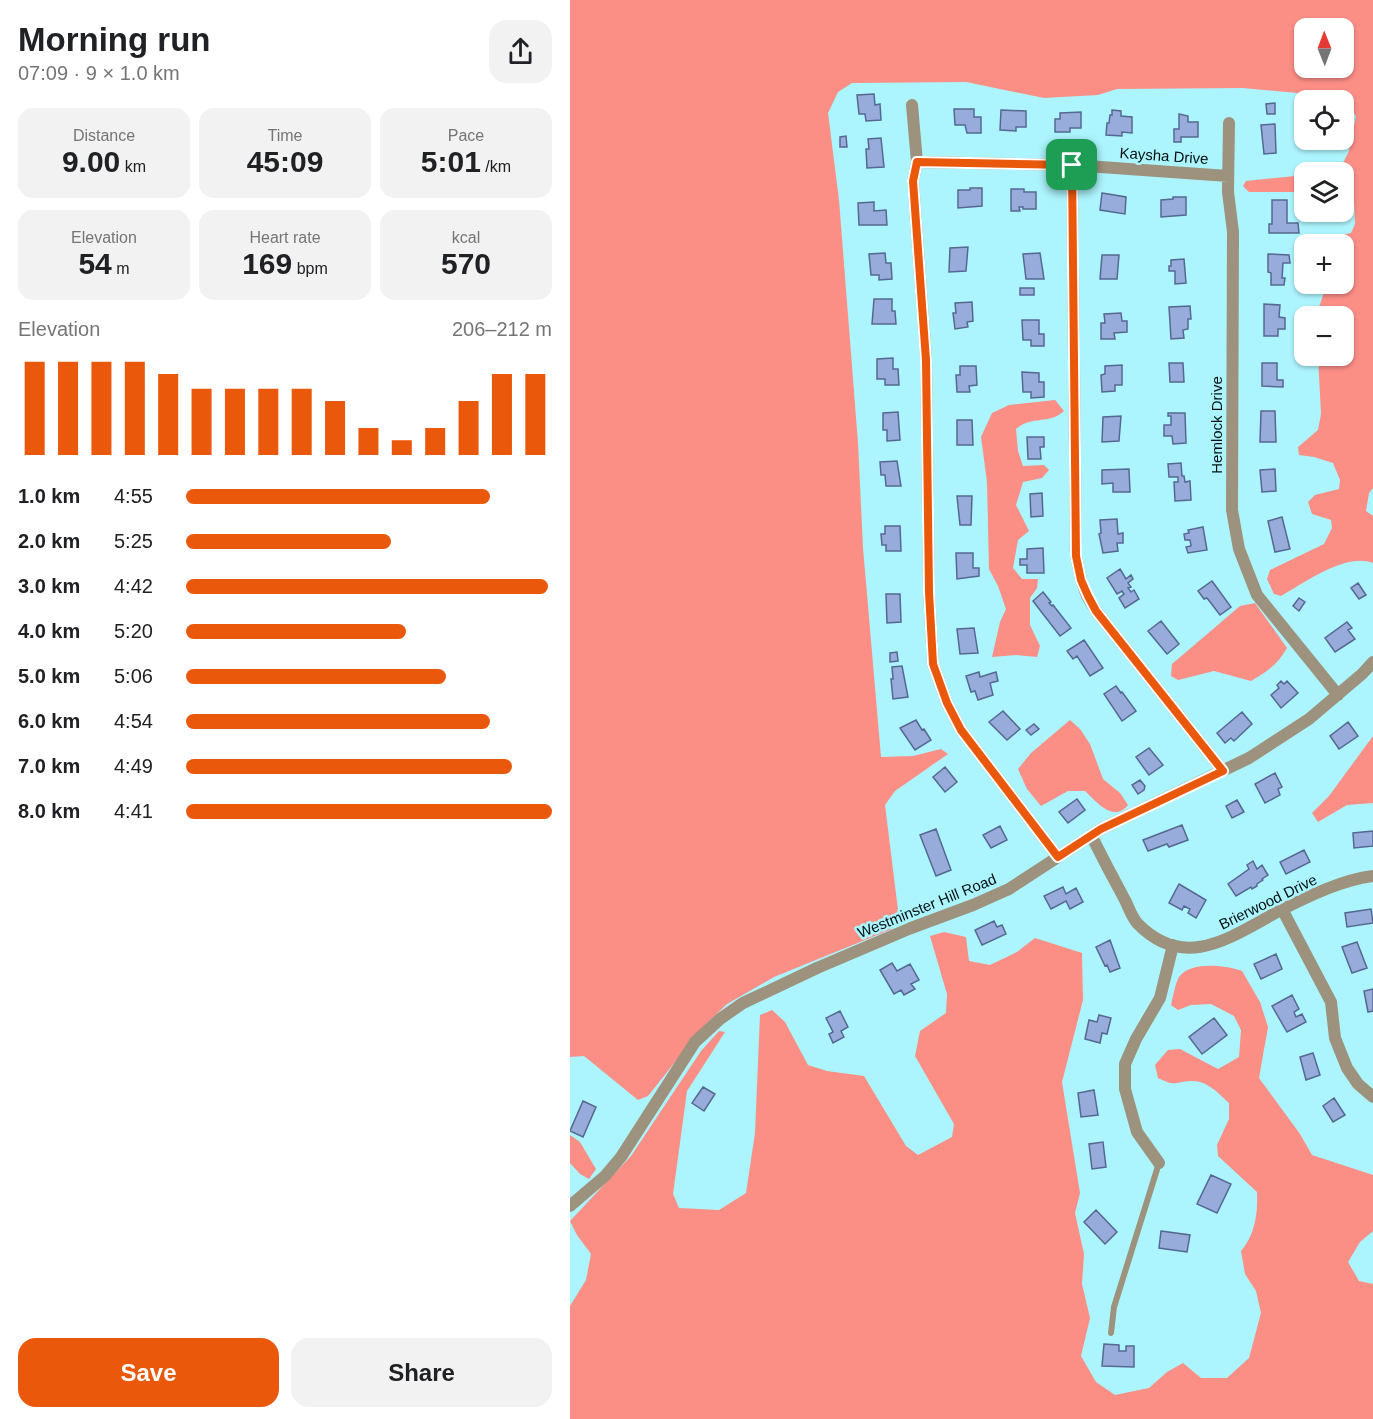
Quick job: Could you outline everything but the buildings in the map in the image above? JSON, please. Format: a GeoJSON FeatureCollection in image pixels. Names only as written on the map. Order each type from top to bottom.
{"type":"FeatureCollection","features":[{"type":"Feature","properties":{"kind":"street"},"geometry":{"type":"LineString","coordinates":[[912,105],[917,162],[913,181],[926,360],[929,592],[933,664],[947,703],[961,730],[1058,857]]}},
{"type":"Feature","properties":{"kind":"street","name":"Hemlock Drive"},"geometry":{"type":"LineString","coordinates":[[1229,123],[1228,176],[1233,232],[1232,487],[1234,530],[1245,569],[1257,595],[1338,695]]}},
{"type":"Feature","properties":{"kind":"street","name":"Kaysha Drive"},"geometry":{"type":"LineString","coordinates":[[917,162],[1072,165],[1228,176]]}},
{"type":"Feature","properties":{"kind":"street"},"geometry":{"type":"LineString","coordinates":[[1072,165],[1075,524],[1078,568],[1096,611],[1223,771]]}},
{"type":"Feature","properties":{"kind":"street","name":"Westminster Hill Road"},"geometry":{"type":"LineString","coordinates":[[570,1206],[605,1176],[621,1157],[695,1042],[720,1019],[743,1003],[817,968],[1009,889],[1091,835],[1249,758],[1294,729],[1338,695],[1373,662]]}},
{"type":"Feature","properties":{"kind":"street","name":"Brierwood Drive"},"geometry":{"type":"LineString","coordinates":[[1091,835],[1136,923],[1154,937],[1173,945],[1193,947],[1217,944],[1249,929],[1282,909],[1335,885],[1373,876]]}},
{"type":"Feature","properties":{"kind":"street"},"geometry":{"type":"LineString","coordinates":[[1282,909],[1331,1002],[1335,1038],[1347,1068],[1358,1084],[1373,1097]]}},
{"type":"Feature","properties":{"kind":"street"},"geometry":{"type":"LineString","coordinates":[[1159,1163],[1137,1132],[1125,1089],[1125,1064],[1136,1039],[1160,998],[1173,945]]}},
{"type":"Feature","properties":{"kind":"lane"},"geometry":{"type":"LineString","coordinates":[[1111,1333],[1114,1307],[1159,1163]]}},
{"type":"Feature","properties":{"kind":"shaded area"},"geometry":{"type":"Polygon","coordinates":[[[570,0],[1373,0],[1373,488],[1369,493],[1366,511],[1373,516],[1373,563],[1362,561],[1338,565],[1281,596],[1274,594],[1267,579],[1270,570],[1324,544],[1332,528],[1331,520],[1312,514],[1308,502],[1315,495],[1339,489],[1340,480],[1333,463],[1299,455],[1298,447],[1318,430],[1321,414],[1319,366],[1354,366],[1354,306],[1319,306],[1324,294],[1354,294],[1354,234],[1346,234],[1351,233],[1355,224],[1354,162],[1344,162],[1349,150],[1354,150],[1356,116],[1354,90],[1294,90],[1294,93],[1243,88],[1117,89],[1098,95],[1044,98],[966,82],[852,83],[838,92],[828,113],[839,200],[858,443],[863,548],[881,757],[913,756],[941,749],[948,754],[895,791],[885,805],[898,910],[892,929],[774,977],[727,1004],[703,1027],[648,1096],[638,1100],[584,1056],[570,1057],[570,0]]]}},
{"type":"Feature","properties":{"kind":"shaded area"},"geometry":{"type":"Polygon","coordinates":[[[1294,176],[1294,192],[1249,192],[1243,186],[1246,181],[1294,176]]]}},
{"type":"Feature","properties":{"kind":"shaded area"},"geometry":{"type":"Polygon","coordinates":[[[1055,400],[1064,411],[1052,418],[1028,422],[1016,429],[1018,451],[1023,466],[1044,465],[1049,470],[1042,478],[1023,482],[1016,505],[1029,531],[1018,540],[1013,568],[1022,579],[1038,579],[1037,588],[1030,598],[1030,625],[1040,646],[1037,657],[1016,655],[992,657],[1000,622],[1006,609],[989,569],[987,482],[981,437],[992,413],[1009,405],[1055,400]]]}},
{"type":"Feature","properties":{"kind":"shaded area"},"geometry":{"type":"Polygon","coordinates":[[[1255,603],[1287,648],[1272,667],[1251,681],[1214,671],[1178,680],[1171,676],[1172,664],[1240,606],[1255,603]]]}},
{"type":"Feature","properties":{"kind":"shaded area"},"geometry":{"type":"Polygon","coordinates":[[[1070,720],[1080,729],[1090,744],[1103,779],[1120,793],[1128,805],[1122,810],[1117,812],[1105,809],[1085,791],[1068,791],[1041,806],[1027,789],[1018,769],[1031,753],[1070,720]]]}},
{"type":"Feature","properties":{"kind":"shaded area"},"geometry":{"type":"Polygon","coordinates":[[[1373,736],[1373,803],[1347,805],[1318,822],[1312,813],[1329,796],[1373,736]]]}},
{"type":"Feature","properties":{"kind":"shaded area"},"geometry":{"type":"Polygon","coordinates":[[[944,932],[966,937],[969,961],[990,965],[1017,952],[1035,938],[1082,953],[1083,1000],[1062,1082],[1080,1193],[1075,1213],[1084,1254],[1082,1284],[1090,1318],[1081,1356],[1096,1382],[1115,1395],[1149,1388],[1167,1372],[1183,1363],[1201,1378],[1227,1378],[1249,1358],[1261,1313],[1256,1291],[1245,1274],[1241,1251],[1250,1238],[1255,1223],[1257,1192],[1218,1156],[1217,1145],[1229,1119],[1229,1103],[1212,1088],[1197,1081],[1172,1083],[1158,1078],[1155,1065],[1168,1050],[1180,1049],[1218,1069],[1239,1057],[1241,1030],[1234,1016],[1211,1004],[1191,1005],[1178,1010],[1171,1005],[1179,977],[1191,968],[1218,966],[1242,971],[1260,1002],[1268,1027],[1259,1078],[1300,1134],[1312,1155],[1373,1175],[1373,1231],[1360,1242],[1348,1262],[1359,1281],[1373,1284],[1373,1419],[570,1419],[570,1306],[586,1280],[591,1254],[570,1221],[631,1156],[701,1051],[719,1031],[725,1032],[687,1091],[673,1194],[679,1208],[719,1210],[746,1193],[755,1133],[760,1015],[772,1010],[785,1022],[808,1065],[827,1071],[864,1076],[906,1146],[918,1155],[952,1137],[954,1124],[915,1056],[920,1031],[946,1013],[947,994],[930,936],[944,932]]]}},
{"type":"Feature","properties":{"kind":"shaded area"},"geometry":{"type":"Polygon","coordinates":[[[570,1135],[580,1142],[596,1169],[589,1179],[580,1174],[570,1163],[570,1135]]]}},
{"type":"Feature","properties":{"kind":"route"},"geometry":{"type":"LineString","coordinates":[[917,162],[1072,165],[1075,524],[1078,568],[1081,580],[1096,611],[1223,771],[1101,829],[1058,857],[961,730],[934,672],[929,592],[926,360],[913,181],[917,162]]}}]}
